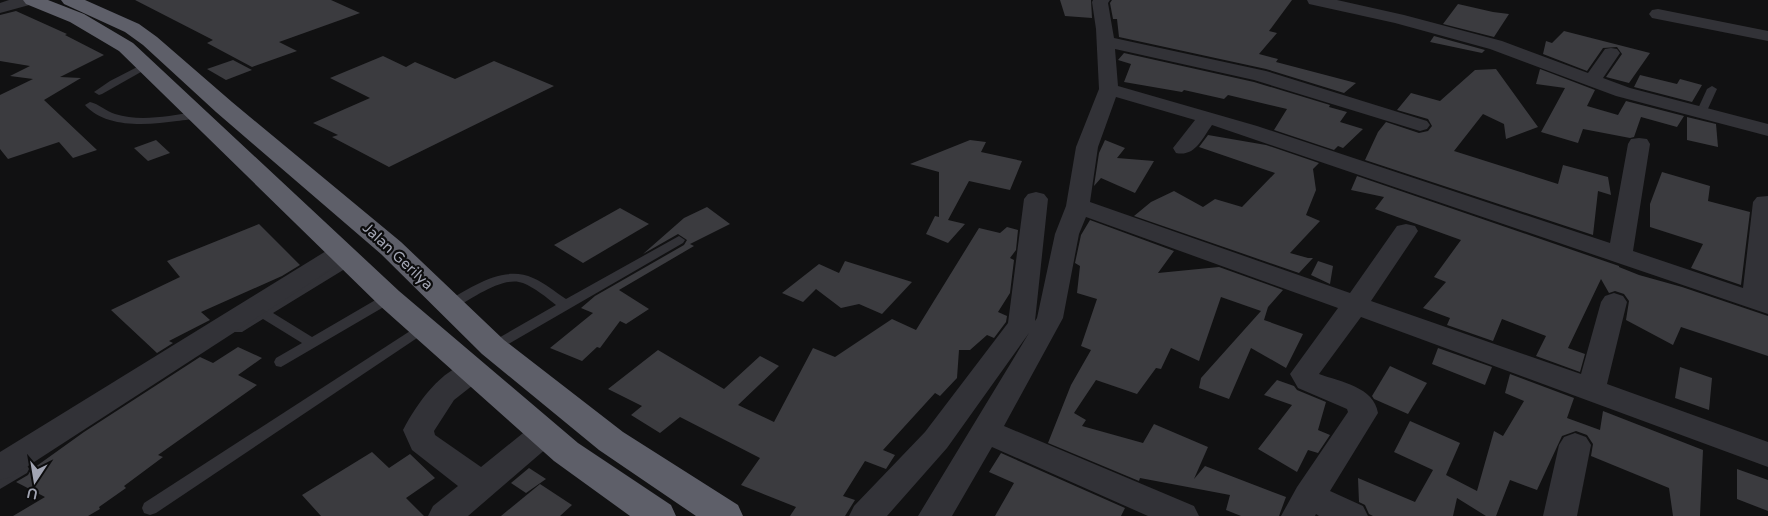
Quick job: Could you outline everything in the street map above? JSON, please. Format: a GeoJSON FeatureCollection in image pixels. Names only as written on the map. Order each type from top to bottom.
{"type":"FeatureCollection","features":[{"type":"Feature","properties":{"kind":"highway"},"geometry":{"type":"LineString","coordinates":[[32,0],[77,18],[112,37],[126,48],[344,257],[472,371],[566,452],[658,516]]}},
{"type":"Feature","properties":{"kind":"highway","name":"Jalan Gerilya"},"geometry":{"type":"LineString","coordinates":[[70,0],[132,28],[150,41],[223,106],[391,248],[493,347],[611,442],[725,516]]}},
{"type":"Feature","properties":{"kind":"highway"},"geometry":{"type":"LineString","coordinates":[[194,115],[223,106]]}},
{"type":"Feature","properties":{"kind":"street"},"geometry":{"type":"LineString","coordinates":[[0,8],[27,0]]}},
{"type":"Feature","properties":{"kind":"street"},"geometry":{"type":"LineString","coordinates":[[1315,0],[1431,27],[1496,45],[1623,92],[1768,130]]}},
{"type":"Feature","properties":{"kind":"street"},"geometry":{"type":"LineString","coordinates":[[935,516],[1050,318],[1067,234],[1078,206],[1087,147],[1110,89],[1105,41],[1095,1]]}},
{"type":"Feature","properties":{"kind":"street"},"geometry":{"type":"LineString","coordinates":[[1658,14],[1768,36]]}},
{"type":"Feature","properties":{"kind":"street"},"geometry":{"type":"LineString","coordinates":[[1105,41],[1259,75],[1420,125]]}},
{"type":"Feature","properties":{"kind":"street"},"geometry":{"type":"LineString","coordinates":[[1592,81],[1611,53]]}},
{"type":"Feature","properties":{"kind":"street"},"geometry":{"type":"LineString","coordinates":[[1110,89],[1208,118],[1376,172],[1762,303],[1765,202]]}},
{"type":"Feature","properties":{"kind":"street"},"geometry":{"type":"LineString","coordinates":[[1184,148],[1208,118]]}},
{"type":"Feature","properties":{"kind":"street"},"geometry":{"type":"LineString","coordinates":[[1620,255],[1640,144]]}},
{"type":"Feature","properties":{"kind":"street"},"geometry":{"type":"LineString","coordinates":[[866,516],[936,440],[1022,324],[1036,199]]}},
{"type":"Feature","properties":{"kind":"street"},"geometry":{"type":"LineString","coordinates":[[1078,206],[1591,389],[1768,455]]}},
{"type":"Feature","properties":{"kind":"street"},"geometry":{"type":"LineString","coordinates":[[1351,516],[1303,506],[1362,413],[1362,406],[1358,401],[1308,381],[1304,374],[1356,306],[1406,231]]}},
{"type":"Feature","properties":{"kind":"street"},"geometry":{"type":"LineString","coordinates":[[0,468],[344,257]]}},
{"type":"Feature","properties":{"kind":"street"},"geometry":{"type":"LineString","coordinates":[[1591,389],[1614,302]]}},
{"type":"Feature","properties":{"kind":"street"},"geometry":{"type":"LineString","coordinates":[[472,371],[444,392],[418,430],[423,442],[480,485]]}},
{"type":"Feature","properties":{"kind":"street"},"geometry":{"type":"LineString","coordinates":[[986,430],[1179,515]]}},
{"type":"Feature","properties":{"kind":"street"},"geometry":{"type":"LineString","coordinates":[[445,516],[544,433]]}},
{"type":"Feature","properties":{"kind":"street"},"geometry":{"type":"LineString","coordinates":[[1560,516],[1575,445]]}},
{"type":"Feature","properties":{"kind":"lane"},"geometry":{"type":"LineString","coordinates":[[99,92],[145,66]]}},
{"type":"Feature","properties":{"kind":"lane"},"geometry":{"type":"LineString","coordinates":[[1701,113],[1712,89]]}},
{"type":"Feature","properties":{"kind":"lane"},"geometry":{"type":"LineString","coordinates":[[90,105],[97,111],[113,118],[140,120],[194,115]]}},
{"type":"Feature","properties":{"kind":"lane"},"geometry":{"type":"LineString","coordinates":[[493,347],[679,240]]}},
{"type":"Feature","properties":{"kind":"lane"},"geometry":{"type":"LineString","coordinates":[[0,483],[192,355],[264,314],[344,257]]}},
{"type":"Feature","properties":{"kind":"lane"},"geometry":{"type":"LineString","coordinates":[[450,305],[487,286],[510,277],[523,278],[565,305]]}},
{"type":"Feature","properties":{"kind":"lane"},"geometry":{"type":"LineString","coordinates":[[281,362],[390,298]]}},
{"type":"Feature","properties":{"kind":"lane"},"geometry":{"type":"LineString","coordinates":[[264,314],[312,343]]}},
{"type":"Feature","properties":{"kind":"lane"},"geometry":{"type":"LineString","coordinates":[[150,508],[424,328]]}},
{"type":"Feature","properties":{"kind":"building"},"geometry":{"type":"Polygon","coordinates":[[[135,0],[331,0],[360,13],[279,42],[297,51],[252,67],[207,43],[213,40],[135,0]]]}},
{"type":"Feature","properties":{"kind":"building"},"geometry":{"type":"Polygon","coordinates":[[[1060,0],[1091,0],[1092,18],[1065,16],[1060,0]]]}},
{"type":"Feature","properties":{"kind":"building"},"geometry":{"type":"Polygon","coordinates":[[[1112,0],[1292,0],[1269,31],[1277,33],[1259,54],[1278,59],[1276,62],[1356,83],[1344,93],[1266,69],[1119,37],[1117,19],[1113,19],[1110,3],[1112,0]]]}},
{"type":"Feature","properties":{"kind":"building"},"geometry":{"type":"Polygon","coordinates":[[[1458,4],[1509,14],[1494,37],[1443,24],[1458,4]]]}},
{"type":"Feature","properties":{"kind":"building"},"geometry":{"type":"Polygon","coordinates":[[[16,11],[67,34],[65,35],[104,55],[60,77],[81,78],[44,100],[97,150],[73,158],[59,142],[8,159],[0,149],[0,95],[33,79],[10,76],[30,66],[0,61],[0,15],[16,11]]]}},
{"type":"Feature","properties":{"kind":"building"},"geometry":{"type":"Polygon","coordinates":[[[1564,31],[1650,53],[1629,83],[1606,77],[1622,54],[1617,47],[1603,48],[1587,71],[1543,54],[1546,41],[1552,43],[1564,31]]]}},
{"type":"Feature","properties":{"kind":"building"},"geometry":{"type":"Polygon","coordinates":[[[1434,36],[1485,50],[1482,53],[1430,42],[1434,36]]]}},
{"type":"Feature","properties":{"kind":"building"},"geometry":{"type":"Polygon","coordinates":[[[1124,53],[1254,82],[1330,105],[1329,107],[1347,112],[1340,122],[1363,129],[1343,148],[1338,146],[1334,150],[1274,130],[1287,109],[1228,95],[1224,99],[1184,90],[1182,92],[1124,82],[1131,64],[1118,60],[1124,53]]]}},
{"type":"Feature","properties":{"kind":"building"},"geometry":{"type":"Polygon","coordinates":[[[383,56],[406,67],[415,62],[455,79],[494,61],[554,86],[389,167],[332,137],[338,135],[313,123],[370,98],[330,78],[383,56]]]}},
{"type":"Feature","properties":{"kind":"building"},"geometry":{"type":"Polygon","coordinates":[[[233,60],[252,70],[226,80],[207,69],[233,60]]]}},
{"type":"Feature","properties":{"kind":"building"},"geometry":{"type":"Polygon","coordinates":[[[1496,69],[1538,127],[1506,139],[1504,124],[1483,114],[1454,151],[1558,184],[1563,165],[1608,177],[1611,195],[1598,191],[1593,235],[1365,160],[1378,132],[1386,122],[1419,133],[1428,131],[1432,126],[1428,119],[1397,110],[1411,93],[1440,101],[1475,70],[1496,69]]]}},
{"type":"Feature","properties":{"kind":"building"},"geometry":{"type":"Polygon","coordinates":[[[1540,69],[1595,90],[1587,106],[1618,115],[1626,101],[1684,116],[1677,127],[1641,117],[1634,137],[1630,138],[1583,129],[1578,143],[1541,132],[1565,88],[1536,84],[1540,69]]]}},
{"type":"Feature","properties":{"kind":"building"},"geometry":{"type":"Polygon","coordinates":[[[1640,75],[1677,84],[1680,79],[1702,85],[1692,102],[1634,87],[1640,75]]]}},
{"type":"Feature","properties":{"kind":"building"},"geometry":{"type":"Polygon","coordinates":[[[1687,117],[1716,124],[1718,147],[1687,140],[1687,117]]]}},
{"type":"Feature","properties":{"kind":"building"},"geometry":{"type":"Polygon","coordinates":[[[1208,135],[1266,145],[1319,163],[1313,169],[1316,190],[1306,215],[1320,221],[1290,253],[1313,258],[1299,273],[1134,216],[1151,202],[1174,191],[1203,207],[1215,199],[1242,207],[1275,173],[1199,147],[1208,135]]]}},
{"type":"Feature","properties":{"kind":"building"},"geometry":{"type":"Polygon","coordinates":[[[156,140],[170,153],[148,161],[134,148],[156,140]]]}},
{"type":"Feature","properties":{"kind":"building"},"geometry":{"type":"Polygon","coordinates":[[[970,140],[986,142],[981,152],[1022,161],[1010,190],[969,181],[948,220],[965,224],[948,243],[926,234],[935,216],[939,217],[939,172],[910,164],[970,140]]]}},
{"type":"Feature","properties":{"kind":"building"},"geometry":{"type":"Polygon","coordinates":[[[1105,140],[1125,148],[1117,158],[1154,161],[1135,193],[1101,178],[1094,186],[1099,153],[1105,140]]]}},
{"type":"Feature","properties":{"kind":"building"},"geometry":{"type":"Polygon","coordinates":[[[1662,172],[1710,186],[1708,201],[1750,212],[1741,285],[1691,268],[1703,244],[1650,227],[1650,204],[1662,172]]]}},
{"type":"Feature","properties":{"kind":"building"},"geometry":{"type":"Polygon","coordinates":[[[1357,176],[1619,266],[1639,275],[1682,287],[1768,316],[1768,356],[1681,327],[1673,345],[1626,320],[1629,301],[1624,294],[1615,291],[1609,293],[1601,279],[1568,348],[1585,354],[1580,372],[1536,356],[1546,336],[1502,319],[1493,341],[1447,325],[1450,318],[1423,308],[1446,282],[1434,277],[1461,240],[1375,209],[1384,197],[1351,190],[1357,176]]]}},
{"type":"Feature","properties":{"kind":"building"},"geometry":{"type":"Polygon","coordinates":[[[707,207],[730,224],[690,244],[694,246],[619,290],[649,309],[626,324],[620,321],[600,348],[597,347],[582,361],[550,348],[593,313],[581,308],[595,296],[684,245],[687,240],[678,234],[643,254],[684,218],[707,207]]]}},
{"type":"Feature","properties":{"kind":"building"},"geometry":{"type":"Polygon","coordinates":[[[620,208],[649,224],[583,263],[554,245],[620,208]]]}},
{"type":"Feature","properties":{"kind":"building"},"geometry":{"type":"Polygon","coordinates":[[[1090,220],[1174,251],[1158,273],[1219,267],[1283,290],[1268,307],[1264,320],[1303,334],[1286,368],[1251,348],[1229,399],[1199,388],[1201,378],[1261,311],[1221,297],[1199,361],[1171,348],[1161,369],[1156,368],[1137,394],[1096,380],[1074,413],[1086,420],[1082,426],[1143,443],[1154,424],[1208,447],[1194,479],[1205,466],[1286,497],[1279,516],[1241,516],[1226,510],[1230,495],[1140,478],[1139,481],[1048,443],[1071,385],[1091,350],[1081,346],[1097,299],[1077,293],[1080,266],[1075,263],[1081,235],[1090,220]]]}},
{"type":"Feature","properties":{"kind":"building"},"geometry":{"type":"Polygon","coordinates":[[[259,224],[300,265],[282,276],[201,312],[210,320],[169,341],[173,343],[157,353],[111,310],[180,277],[167,261],[259,224]]]}},
{"type":"Feature","properties":{"kind":"building"},"geometry":{"type":"Polygon","coordinates":[[[1007,227],[1018,230],[1016,250],[1010,258],[1014,260],[1010,293],[998,312],[1007,316],[1006,322],[994,338],[987,335],[970,350],[959,350],[957,378],[940,396],[935,393],[883,450],[895,455],[886,469],[865,461],[843,496],[855,500],[845,516],[790,516],[796,507],[741,485],[760,458],[680,417],[660,433],[631,415],[642,406],[608,389],[658,350],[724,389],[760,356],[779,366],[738,405],[774,422],[813,348],[835,357],[892,319],[916,330],[979,228],[1000,233],[1007,227]]]}},
{"type":"Feature","properties":{"kind":"building"},"geometry":{"type":"Polygon","coordinates":[[[845,261],[912,282],[882,314],[859,304],[841,308],[816,289],[803,302],[782,293],[819,264],[839,273],[845,261]]]}},
{"type":"Feature","properties":{"kind":"building"},"geometry":{"type":"Polygon","coordinates":[[[1318,261],[1333,266],[1330,284],[1311,275],[1318,261]]]}},
{"type":"Feature","properties":{"kind":"building"},"geometry":{"type":"Polygon","coordinates":[[[238,347],[262,358],[238,375],[257,385],[158,455],[163,457],[124,486],[126,488],[99,507],[100,509],[88,516],[13,516],[45,497],[16,482],[28,475],[31,470],[84,432],[200,357],[213,363],[238,347]]]}},
{"type":"Feature","properties":{"kind":"building"},"geometry":{"type":"Polygon","coordinates":[[[1438,348],[1492,367],[1485,385],[1432,364],[1438,348]]]}},
{"type":"Feature","properties":{"kind":"building"},"geometry":{"type":"Polygon","coordinates":[[[1390,366],[1427,383],[1408,414],[1374,399],[1372,396],[1390,366]]]}},
{"type":"Feature","properties":{"kind":"building"},"geometry":{"type":"Polygon","coordinates":[[[1680,367],[1712,378],[1709,410],[1675,398],[1680,367]]]}},
{"type":"Feature","properties":{"kind":"building"},"geometry":{"type":"Polygon","coordinates":[[[1510,374],[1574,398],[1567,418],[1600,430],[1603,411],[1703,450],[1700,516],[1673,516],[1669,488],[1591,456],[1593,444],[1587,435],[1576,431],[1562,436],[1537,490],[1510,480],[1496,516],[1486,516],[1457,498],[1453,516],[1373,516],[1369,514],[1365,505],[1359,502],[1358,478],[1415,502],[1433,470],[1394,452],[1410,421],[1460,443],[1446,475],[1477,491],[1494,431],[1503,436],[1524,401],[1505,393],[1510,374]]]}},
{"type":"Feature","properties":{"kind":"building"},"geometry":{"type":"Polygon","coordinates":[[[1277,380],[1326,402],[1318,430],[1330,435],[1318,453],[1308,450],[1297,472],[1258,449],[1292,405],[1264,395],[1277,380]]]}},
{"type":"Feature","properties":{"kind":"building"},"geometry":{"type":"Polygon","coordinates":[[[372,452],[389,468],[410,454],[435,478],[406,498],[424,516],[321,516],[302,495],[372,452]]]}},
{"type":"Feature","properties":{"kind":"building"},"geometry":{"type":"Polygon","coordinates":[[[1001,453],[1125,508],[1121,516],[995,516],[1014,483],[989,472],[1001,453]]]}},
{"type":"Feature","properties":{"kind":"building"},"geometry":{"type":"Polygon","coordinates":[[[529,468],[546,479],[526,493],[511,483],[529,468]]]}},
{"type":"Feature","properties":{"kind":"building"},"geometry":{"type":"Polygon","coordinates":[[[1737,469],[1768,480],[1768,511],[1737,499],[1737,469]]]}},
{"type":"Feature","properties":{"kind":"building"},"geometry":{"type":"Polygon","coordinates":[[[540,484],[572,505],[560,516],[501,516],[540,484]]]}}]}
